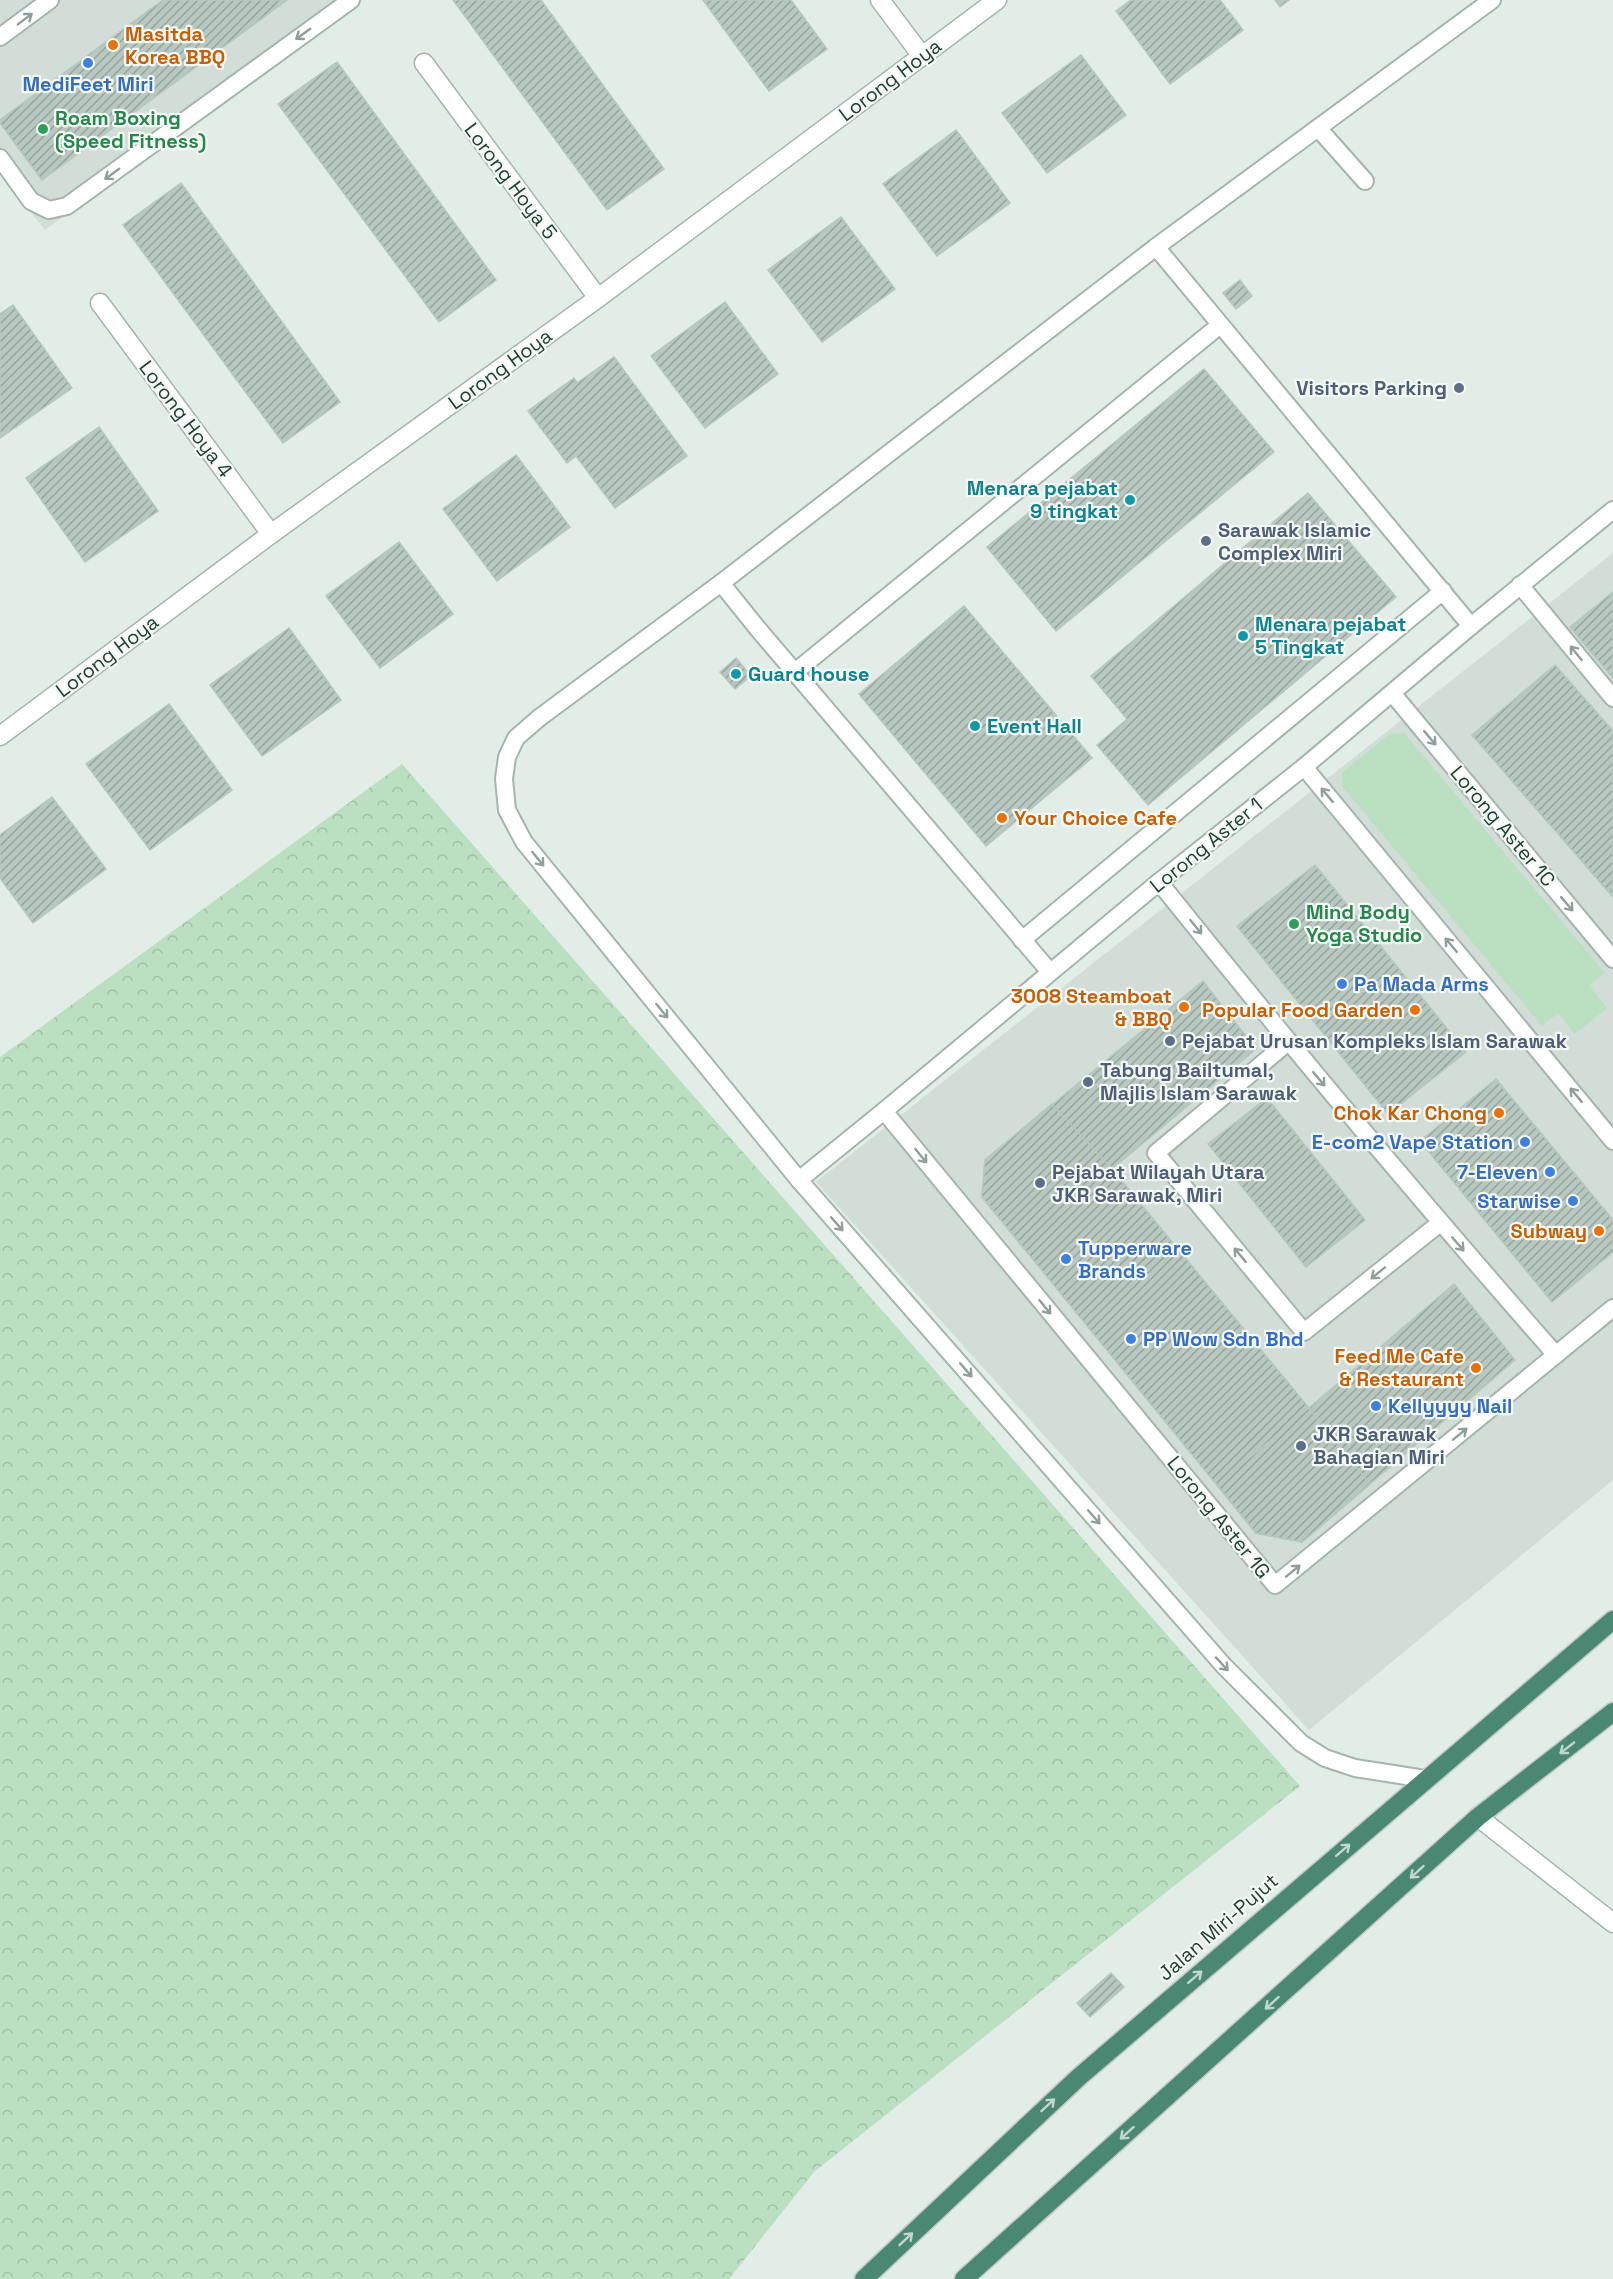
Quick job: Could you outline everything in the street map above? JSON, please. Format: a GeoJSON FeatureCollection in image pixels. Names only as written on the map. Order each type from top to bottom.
{"type":"FeatureCollection","features":[{"type":"Feature","properties":{"kind":"highway","name":"Jalan Miri-Pujut"},"geometry":{"type":"LineString","coordinates":[[864,2279],[1079,2077],[1613,1620]]}},
{"type":"Feature","properties":{"kind":"highway"},"geometry":{"type":"LineString","coordinates":[[964,2279],[1478,1817],[1613,1712]]}},
{"type":"Feature","properties":{"kind":"street"},"geometry":{"type":"LineString","coordinates":[[880,0],[922,56]]}},
{"type":"Feature","properties":{"kind":"street","name":"Lorong Hoya"},"geometry":{"type":"LineString","coordinates":[[0,736],[271,534],[598,298],[997,0]]}},
{"type":"Feature","properties":{"kind":"street","name":"Lorong Hoya 5"},"geometry":{"type":"LineString","coordinates":[[424,63],[598,298]]}},
{"type":"Feature","properties":{"kind":"street","name":"Lorong Hoya 4"},"geometry":{"type":"LineString","coordinates":[[100,303],[271,534]]}},
{"type":"Feature","properties":{"kind":"street"},"geometry":{"type":"LineString","coordinates":[[1478,1817],[1613,1923]]}},
{"type":"Feature","properties":{"kind":"lane"},"geometry":{"type":"LineString","coordinates":[[0,37],[50,0]]}},
{"type":"Feature","properties":{"kind":"lane"},"geometry":{"type":"LineString","coordinates":[[0,158],[31,201],[49,210],[67,206],[351,0]]}},
{"type":"Feature","properties":{"kind":"lane"},"geometry":{"type":"LineString","coordinates":[[1425,1779],[1355,1768],[1325,1758],[1301,1743],[1224,1666],[799,1179],[525,842],[507,810],[504,779],[507,756],[516,738],[539,718],[721,583],[1156,247],[1492,0]]}},
{"type":"Feature","properties":{"kind":"lane"},"geometry":{"type":"LineString","coordinates":[[1318,128],[1365,181]]}},
{"type":"Feature","properties":{"kind":"lane"},"geometry":{"type":"LineString","coordinates":[[1156,247],[1471,626]]}},
{"type":"Feature","properties":{"kind":"lane"},"geometry":{"type":"LineString","coordinates":[[795,672],[1220,325]]}},
{"type":"Feature","properties":{"kind":"lane","name":"Lorong Aster 1"},"geometry":{"type":"LineString","coordinates":[[799,1179],[1159,882],[1304,767],[1613,510]]}},
{"type":"Feature","properties":{"kind":"lane"},"geometry":{"type":"LineString","coordinates":[[721,583],[1050,972]]}},
{"type":"Feature","properties":{"kind":"lane"},"geometry":{"type":"LineString","coordinates":[[1521,585],[1613,698]]}},
{"type":"Feature","properties":{"kind":"lane"},"geometry":{"type":"LineString","coordinates":[[1022,940],[1443,591]]}},
{"type":"Feature","properties":{"kind":"lane","name":"Lorong Aster 1C"},"geometry":{"type":"LineString","coordinates":[[1392,693],[1613,959]]}},
{"type":"Feature","properties":{"kind":"lane"},"geometry":{"type":"LineString","coordinates":[[1304,767],[1613,1141]]}},
{"type":"Feature","properties":{"kind":"lane"},"geometry":{"type":"LineString","coordinates":[[1159,882],[1288,1042],[1440,1223],[1556,1355]]}},
{"type":"Feature","properties":{"kind":"lane"},"geometry":{"type":"LineString","coordinates":[[1288,1042],[1156,1153],[1304,1332],[1440,1223]]}},
{"type":"Feature","properties":{"kind":"lane","name":"Lorong Aster 1G"},"geometry":{"type":"LineString","coordinates":[[884,1111],[1275,1585],[1613,1308]]}},
{"type":"Feature","properties":{"kind":"shaded area"},"geometry":{"type":"Polygon","coordinates":[[[0,0],[362,0],[45,230],[0,173],[0,0]]]}},
{"type":"Feature","properties":{"kind":"shaded area"},"geometry":{"type":"Polygon","coordinates":[[[1613,553],[1613,1480],[1309,1730],[816,1182],[1613,553]]]}},
{"type":"Feature","properties":{"kind":"green space"},"geometry":{"type":"Polygon","coordinates":[[[1404,733],[1605,973],[1589,986],[1607,1008],[1575,1034],[1558,1013],[1542,1026],[1342,786],[1342,773],[1389,734],[1404,733]]]}},
{"type":"Feature","properties":{"kind":"green space"},"geometry":{"type":"Polygon","coordinates":[[[402,764],[1300,1786],[814,2172],[729,2279],[0,2279],[0,1057],[402,764]]]}},
{"type":"Feature","properties":{"kind":"building"},"geometry":{"type":"Polygon","coordinates":[[[163,0],[287,0],[42,180],[0,120],[163,0]]]}},
{"type":"Feature","properties":{"kind":"building"},"geometry":{"type":"Polygon","coordinates":[[[453,0],[541,0],[664,169],[607,210],[453,0]]]}},
{"type":"Feature","properties":{"kind":"building"},"geometry":{"type":"Polygon","coordinates":[[[703,0],[791,0],[827,49],[769,91],[703,0]]]}},
{"type":"Feature","properties":{"kind":"building"},"geometry":{"type":"Polygon","coordinates":[[[1131,0],[1220,0],[1243,30],[1170,84],[1116,11],[1131,0]]]}},
{"type":"Feature","properties":{"kind":"building"},"geometry":{"type":"Polygon","coordinates":[[[1275,0],[1289,0],[1280,7],[1275,0]]]}},
{"type":"Feature","properties":{"kind":"building"},"geometry":{"type":"Polygon","coordinates":[[[1081,55],[1126,115],[1047,173],[1002,113],[1081,55]]]}},
{"type":"Feature","properties":{"kind":"building"},"geometry":{"type":"Polygon","coordinates":[[[337,62],[496,280],[439,322],[278,104],[337,62]]]}},
{"type":"Feature","properties":{"kind":"building"},"geometry":{"type":"Polygon","coordinates":[[[956,130],[1010,203],[937,256],[883,184],[956,130]]]}},
{"type":"Feature","properties":{"kind":"building"},"geometry":{"type":"Polygon","coordinates":[[[181,183],[340,402],[283,443],[123,225],[181,183]]]}},
{"type":"Feature","properties":{"kind":"building"},"geometry":{"type":"Polygon","coordinates":[[[841,217],[895,289],[822,342],[768,270],[841,217]]]}},
{"type":"Feature","properties":{"kind":"building"},"geometry":{"type":"Polygon","coordinates":[[[1240,280],[1252,296],[1236,309],[1223,293],[1240,280]]]}},
{"type":"Feature","properties":{"kind":"building"},"geometry":{"type":"Polygon","coordinates":[[[725,302],[778,374],[705,428],[651,356],[725,302]]]}},
{"type":"Feature","properties":{"kind":"building"},"geometry":{"type":"Polygon","coordinates":[[[13,305],[72,388],[0,438],[0,314],[13,305]]]}},
{"type":"Feature","properties":{"kind":"building"},"geometry":{"type":"Polygon","coordinates":[[[614,357],[687,456],[615,508],[576,456],[567,463],[528,411],[574,378],[577,383],[614,357]]]}},
{"type":"Feature","properties":{"kind":"building","name":"Menara pejabat 9 tingkat"},"geometry":{"type":"Polygon","coordinates":[[[1204,369],[1274,452],[1056,631],[987,547],[1204,369]]]}},
{"type":"Feature","properties":{"kind":"building"},"geometry":{"type":"Polygon","coordinates":[[[99,427],[158,511],[85,562],[26,478],[99,427]]]}},
{"type":"Feature","properties":{"kind":"building"},"geometry":{"type":"Polygon","coordinates":[[[516,455],[570,527],[497,581],[443,509],[516,455]]]}},
{"type":"Feature","properties":{"kind":"building","name":"Menara pejabat 5 Tingkat"},"geometry":{"type":"Polygon","coordinates":[[[1308,493],[1396,597],[1148,805],[1097,745],[1127,719],[1091,676],[1308,493]]]}},
{"type":"Feature","properties":{"kind":"building"},"geometry":{"type":"Polygon","coordinates":[[[399,542],[453,614],[380,668],[326,596],[399,542]]]}},
{"type":"Feature","properties":{"kind":"building"},"geometry":{"type":"Polygon","coordinates":[[[1613,592],[1613,678],[1570,627],[1613,592]]]}},
{"type":"Feature","properties":{"kind":"building","name":"Event Hall"},"geometry":{"type":"Polygon","coordinates":[[[964,606],[1092,758],[986,846],[859,694],[964,606]]]}},
{"type":"Feature","properties":{"kind":"building"},"geometry":{"type":"Polygon","coordinates":[[[289,628],[341,700],[262,756],[210,685],[289,628]]]}},
{"type":"Feature","properties":{"kind":"building","name":"Guard house"},"geometry":{"type":"Polygon","coordinates":[[[736,658],[751,676],[735,689],[720,672],[736,658]]]}},
{"type":"Feature","properties":{"kind":"building"},"geometry":{"type":"Polygon","coordinates":[[[1555,665],[1613,731],[1613,897],[1472,735],[1555,665]]]}},
{"type":"Feature","properties":{"kind":"building"},"geometry":{"type":"Polygon","coordinates":[[[169,704],[232,790],[150,850],[86,764],[169,704]]]}},
{"type":"Feature","properties":{"kind":"building"},"geometry":{"type":"Polygon","coordinates":[[[52,797],[106,869],[33,923],[0,878],[0,835],[52,797]]]}},
{"type":"Feature","properties":{"kind":"building"},"geometry":{"type":"Polygon","coordinates":[[[1315,865],[1466,1052],[1388,1114],[1237,926],[1315,865]]]}},
{"type":"Feature","properties":{"kind":"building"},"geometry":{"type":"Polygon","coordinates":[[[1203,981],[1256,1049],[1112,1169],[1309,1408],[1454,1284],[1515,1360],[1302,1542],[1256,1533],[982,1197],[985,1160],[1203,981]]]}},
{"type":"Feature","properties":{"kind":"building"},"geometry":{"type":"Polygon","coordinates":[[[1496,1079],[1613,1220],[1613,1252],[1552,1302],[1420,1141],[1496,1079]]]}},
{"type":"Feature","properties":{"kind":"building"},"geometry":{"type":"Polygon","coordinates":[[[1267,1098],[1365,1220],[1306,1267],[1208,1144],[1267,1098]]]}},
{"type":"Feature","properties":{"kind":"building","name":"Pejabat Wilayah Utara JKR Sarawak, Miri"},"geometry":{"type":"Polygon","coordinates":[[[1052,1104],[1112,1169],[1023,1247],[982,1197],[985,1160],[1052,1104]]]}},
{"type":"Feature","properties":{"kind":"building","name":"JKR Sarawak Bahagian Miri"},"geometry":{"type":"Polygon","coordinates":[[[1309,1408],[1370,1484],[1302,1542],[1256,1533],[1217,1485],[1309,1408]]]}},
{"type":"Feature","properties":{"kind":"building"},"geometry":{"type":"Polygon","coordinates":[[[1111,1973],[1124,1987],[1090,2017],[1077,2003],[1111,1973]]]}},
{"type":"Feature","properties":{"kind":"place","name":"Masitda Korea BBQ"},"geometry":{"type":"Point","coordinates":[113,45]}},
{"type":"Feature","properties":{"kind":"place","name":"MediFeet Miri"},"geometry":{"type":"Point","coordinates":[88,63]}},
{"type":"Feature","properties":{"kind":"place","name":"Roam Boxing (Speed Fitness)"},"geometry":{"type":"Point","coordinates":[43,129]}},
{"type":"Feature","properties":{"kind":"place","name":"Visitors Parking"},"geometry":{"type":"Point","coordinates":[1459,388]}},
{"type":"Feature","properties":{"kind":"place","name":"Menara pejabat 9 tingkat"},"geometry":{"type":"Point","coordinates":[1130,500]}},
{"type":"Feature","properties":{"kind":"place","name":"Sarawak Islamic Complex Miri"},"geometry":{"type":"Point","coordinates":[1206,541]}},
{"type":"Feature","properties":{"kind":"place","name":"Menara pejabat 5 Tingkat"},"geometry":{"type":"Point","coordinates":[1243,636]}},
{"type":"Feature","properties":{"kind":"place","name":"Guard house"},"geometry":{"type":"Point","coordinates":[736,674]}},
{"type":"Feature","properties":{"kind":"place","name":"Event Hall"},"geometry":{"type":"Point","coordinates":[975,726]}},
{"type":"Feature","properties":{"kind":"place","name":"Your Choice Cafe"},"geometry":{"type":"Point","coordinates":[1002,818]}},
{"type":"Feature","properties":{"kind":"place","name":"Mind Body Yoga Studio"},"geometry":{"type":"Point","coordinates":[1294,924]}},
{"type":"Feature","properties":{"kind":"place","name":"Pa Mada Arms"},"geometry":{"type":"Point","coordinates":[1342,984]}},
{"type":"Feature","properties":{"kind":"place","name":"3008 Steamboat & BBQ"},"geometry":{"type":"Point","coordinates":[1184,1007]}},
{"type":"Feature","properties":{"kind":"place","name":"Popular Food Garden"},"geometry":{"type":"Point","coordinates":[1415,1010]}},
{"type":"Feature","properties":{"kind":"place","name":"Pejabat Urusan Kompleks Islam Sarawak"},"geometry":{"type":"Point","coordinates":[1170,1041]}},
{"type":"Feature","properties":{"kind":"place","name":"Tabung Bailtumal, Majlis Islam Sarawak"},"geometry":{"type":"Point","coordinates":[1088,1082]}},
{"type":"Feature","properties":{"kind":"place","name":"Chok Kar Chong"},"geometry":{"type":"Point","coordinates":[1499,1113]}},
{"type":"Feature","properties":{"kind":"place","name":"E-com2 Vape Station"},"geometry":{"type":"Point","coordinates":[1525,1142]}},
{"type":"Feature","properties":{"kind":"place","name":"7-Eleven"},"geometry":{"type":"Point","coordinates":[1550,1172]}},
{"type":"Feature","properties":{"kind":"place","name":"Pejabat Wilayah Utara JKR Sarawak, Miri"},"geometry":{"type":"Point","coordinates":[1040,1183]}},
{"type":"Feature","properties":{"kind":"place","name":"Starwise"},"geometry":{"type":"Point","coordinates":[1573,1201]}},
{"type":"Feature","properties":{"kind":"place","name":"Subway"},"geometry":{"type":"Point","coordinates":[1599,1231]}},
{"type":"Feature","properties":{"kind":"place","name":"Tupperware Brands"},"geometry":{"type":"Point","coordinates":[1066,1259]}},
{"type":"Feature","properties":{"kind":"place","name":"PP Wow Sdn Bhd"},"geometry":{"type":"Point","coordinates":[1131,1339]}},
{"type":"Feature","properties":{"kind":"place","name":"Feed Me Cafe & Restaurant"},"geometry":{"type":"Point","coordinates":[1476,1368]}},
{"type":"Feature","properties":{"kind":"place","name":"Kellyyyy Nail"},"geometry":{"type":"Point","coordinates":[1376,1406]}},
{"type":"Feature","properties":{"kind":"place","name":"JKR Sarawak Bahagian Miri"},"geometry":{"type":"Point","coordinates":[1301,1446]}}]}
